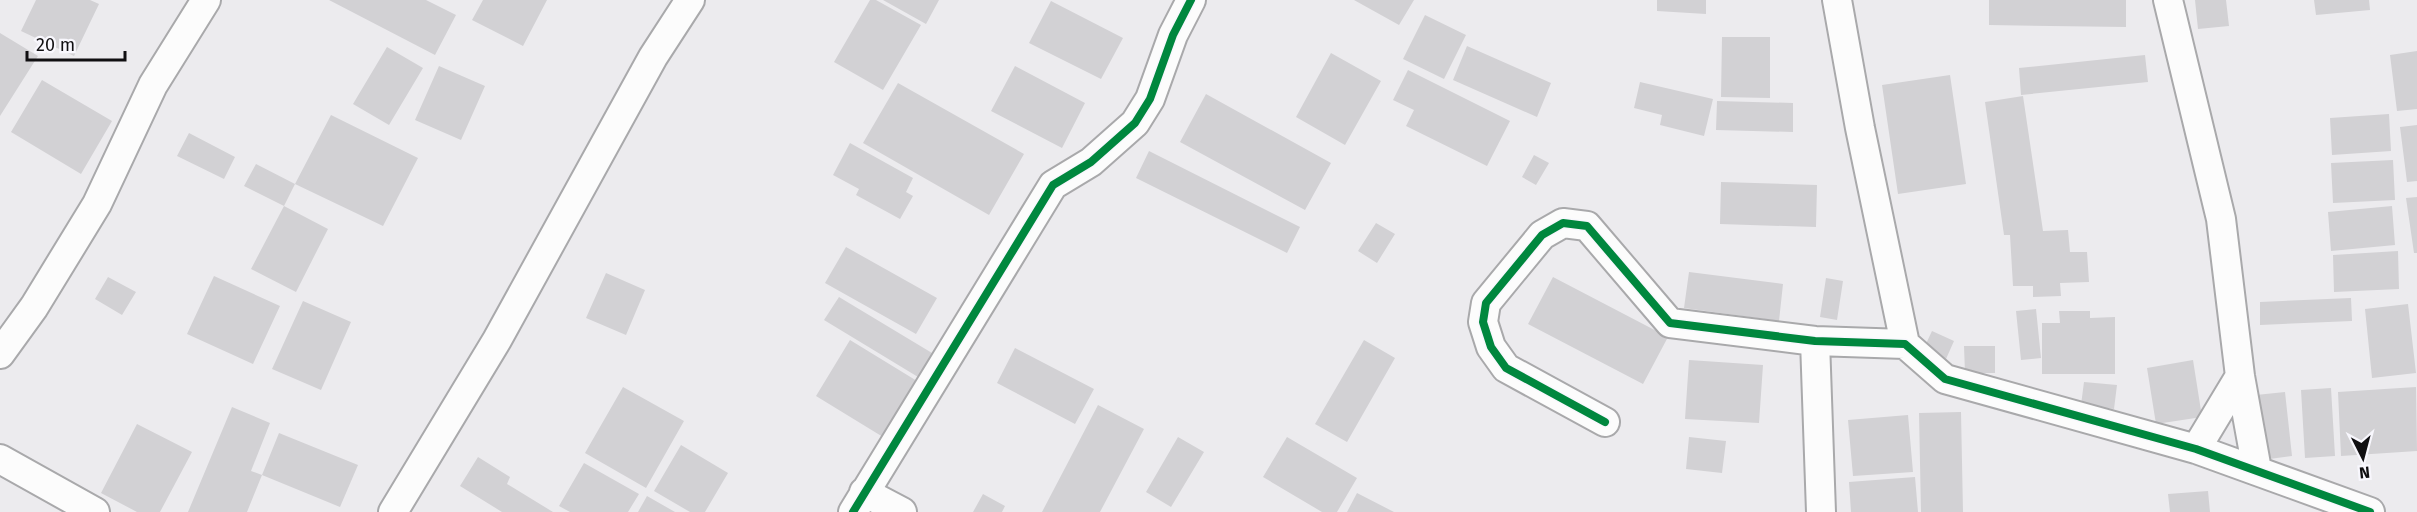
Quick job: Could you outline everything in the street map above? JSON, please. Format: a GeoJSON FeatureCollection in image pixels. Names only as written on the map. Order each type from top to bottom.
{"type":"FeatureCollection","features":[{"type":"Feature","properties":{"kind":"street"},"geometry":{"type":"LineString","coordinates":[[0,354],[34,307],[97,204],[153,85],[206,0]]}},
{"type":"Feature","properties":{"kind":"street"},"geometry":{"type":"LineString","coordinates":[[393,512],[497,340],[653,57],[690,0]]}},
{"type":"Feature","properties":{"kind":"street"},"geometry":{"type":"LineString","coordinates":[[902,512],[858,502],[1053,185],[1090,162],[1135,123],[1150,99],[1173,35],[1191,0]]}},
{"type":"Feature","properties":{"kind":"street"},"geometry":{"type":"LineString","coordinates":[[1837,0],[1860,128],[1905,344],[1945,380],[2196,449],[2370,512]]}},
{"type":"Feature","properties":{"kind":"street"},"geometry":{"type":"LineString","coordinates":[[2168,0],[2221,219],[2240,376],[2257,470]]}},
{"type":"Feature","properties":{"kind":"street"},"geometry":{"type":"LineString","coordinates":[[1605,422],[1506,368],[1491,346],[1483,322],[1486,303],[1520,260],[1542,235],[1563,223],[1587,226],[1671,323],[1815,341],[1905,344]]}},
{"type":"Feature","properties":{"kind":"street"},"geometry":{"type":"LineString","coordinates":[[1815,341],[1821,512]]}},
{"type":"Feature","properties":{"kind":"street"},"geometry":{"type":"LineString","coordinates":[[2196,449],[2240,376]]}},
{"type":"Feature","properties":{"kind":"street"},"geometry":{"type":"LineString","coordinates":[[0,459],[95,512]]}},
{"type":"Feature","properties":{"kind":"building"},"geometry":{"type":"Polygon","coordinates":[[[36,0],[90,0],[99,4],[74,56],[21,31],[36,0]]]}},
{"type":"Feature","properties":{"kind":"building"},"geometry":{"type":"Polygon","coordinates":[[[329,0],[426,0],[456,15],[435,55],[329,0]]]}},
{"type":"Feature","properties":{"kind":"building"},"geometry":{"type":"Polygon","coordinates":[[[483,0],[547,0],[523,46],[472,20],[483,0]]]}},
{"type":"Feature","properties":{"kind":"building"},"geometry":{"type":"Polygon","coordinates":[[[870,0],[876,0],[921,25],[883,90],[834,62],[870,0]]]}},
{"type":"Feature","properties":{"kind":"building"},"geometry":{"type":"Polygon","coordinates":[[[883,0],[939,0],[926,24],[883,0]]]}},
{"type":"Feature","properties":{"kind":"building"},"geometry":{"type":"Polygon","coordinates":[[[1354,0],[1414,0],[1399,25],[1354,0]]]}},
{"type":"Feature","properties":{"kind":"building"},"geometry":{"type":"Polygon","coordinates":[[[1657,0],[1706,0],[1706,14],[1657,11],[1657,0]]]}},
{"type":"Feature","properties":{"kind":"building"},"geometry":{"type":"Polygon","coordinates":[[[1989,0],[2126,0],[2126,27],[1989,25],[1989,0]]]}},
{"type":"Feature","properties":{"kind":"building"},"geometry":{"type":"Polygon","coordinates":[[[2195,0],[2226,0],[2229,26],[2198,29],[2195,0]]]}},
{"type":"Feature","properties":{"kind":"building"},"geometry":{"type":"Polygon","coordinates":[[[2314,0],[2369,0],[2370,10],[2316,15],[2314,0]]]}},
{"type":"Feature","properties":{"kind":"building"},"geometry":{"type":"Polygon","coordinates":[[[1051,1],[1123,38],[1101,79],[1029,43],[1051,1]]]}},
{"type":"Feature","properties":{"kind":"building"},"geometry":{"type":"Polygon","coordinates":[[[1425,15],[1466,35],[1444,79],[1403,59],[1425,15]]]}},
{"type":"Feature","properties":{"kind":"building"},"geometry":{"type":"Polygon","coordinates":[[[0,33],[38,56],[0,116],[0,33]]]}},
{"type":"Feature","properties":{"kind":"building"},"geometry":{"type":"Polygon","coordinates":[[[1722,37],[1770,37],[1770,98],[1721,97],[1722,37]]]}},
{"type":"Feature","properties":{"kind":"building"},"geometry":{"type":"Polygon","coordinates":[[[1467,46],[1551,83],[1537,117],[1453,80],[1467,46]]]}},
{"type":"Feature","properties":{"kind":"building"},"geometry":{"type":"Polygon","coordinates":[[[387,47],[423,68],[389,125],[353,104],[387,47]]]}},
{"type":"Feature","properties":{"kind":"building"},"geometry":{"type":"Polygon","coordinates":[[[2417,51],[2417,109],[2397,111],[2390,55],[2417,51]]]}},
{"type":"Feature","properties":{"kind":"building"},"geometry":{"type":"Polygon","coordinates":[[[1331,53],[1381,81],[1345,145],[1296,117],[1331,53]]]}},
{"type":"Feature","properties":{"kind":"building"},"geometry":{"type":"Polygon","coordinates":[[[2145,55],[2148,82],[2021,95],[2019,68],[2145,55]]]}},
{"type":"Feature","properties":{"kind":"building"},"geometry":{"type":"Polygon","coordinates":[[[439,66],[485,86],[461,140],[415,120],[439,66]]]}},
{"type":"Feature","properties":{"kind":"building"},"geometry":{"type":"Polygon","coordinates":[[[1015,66],[1085,103],[1062,148],[991,111],[1015,66]]]}},
{"type":"Feature","properties":{"kind":"building"},"geometry":{"type":"Polygon","coordinates":[[[1408,70],[1510,121],[1487,166],[1406,126],[1414,110],[1393,100],[1408,70]]]}},
{"type":"Feature","properties":{"kind":"building"},"geometry":{"type":"Polygon","coordinates":[[[1950,75],[1966,184],[1898,194],[1882,85],[1950,75]]]}},
{"type":"Feature","properties":{"kind":"building"},"geometry":{"type":"Polygon","coordinates":[[[42,80],[112,121],[81,174],[11,132],[42,80]]]}},
{"type":"Feature","properties":{"kind":"building"},"geometry":{"type":"Polygon","coordinates":[[[1640,82],[1713,99],[1704,136],[1660,125],[1662,115],[1634,108],[1640,82]]]}},
{"type":"Feature","properties":{"kind":"building"},"geometry":{"type":"Polygon","coordinates":[[[898,83],[1024,154],[989,215],[863,143],[898,83]]]}},
{"type":"Feature","properties":{"kind":"building"},"geometry":{"type":"Polygon","coordinates":[[[1206,94],[1331,163],[1305,210],[1180,142],[1206,94]]]}},
{"type":"Feature","properties":{"kind":"building"},"geometry":{"type":"Polygon","coordinates":[[[2023,96],[2043,231],[2068,230],[2070,252],[2087,252],[2089,282],[2060,283],[2061,296],[2033,297],[2033,286],[2013,286],[2010,235],[2004,235],[1985,102],[2023,96]]]}},
{"type":"Feature","properties":{"kind":"building"},"geometry":{"type":"Polygon","coordinates":[[[1717,101],[1793,103],[1793,132],[1716,130],[1717,101]]]}},
{"type":"Feature","properties":{"kind":"building"},"geometry":{"type":"Polygon","coordinates":[[[2389,114],[2391,151],[2332,155],[2330,118],[2389,114]]]}},
{"type":"Feature","properties":{"kind":"building"},"geometry":{"type":"Polygon","coordinates":[[[331,115],[418,158],[383,226],[295,184],[331,115]]]}},
{"type":"Feature","properties":{"kind":"building"},"geometry":{"type":"Polygon","coordinates":[[[2417,125],[2417,181],[2407,182],[2400,127],[2417,125]]]}},
{"type":"Feature","properties":{"kind":"building"},"geometry":{"type":"Polygon","coordinates":[[[189,133],[235,157],[224,179],[177,156],[189,133]]]}},
{"type":"Feature","properties":{"kind":"building"},"geometry":{"type":"Polygon","coordinates":[[[850,143],[913,178],[906,192],[913,196],[900,219],[856,195],[859,189],[833,175],[850,143]]]}},
{"type":"Feature","properties":{"kind":"building"},"geometry":{"type":"Polygon","coordinates":[[[1149,151],[1300,227],[1287,253],[1136,178],[1149,151]]]}},
{"type":"Feature","properties":{"kind":"building"},"geometry":{"type":"Polygon","coordinates":[[[1534,155],[1549,163],[1536,185],[1522,177],[1534,155]]]}},
{"type":"Feature","properties":{"kind":"building"},"geometry":{"type":"Polygon","coordinates":[[[2393,160],[2395,200],[2333,203],[2331,163],[2393,160]]]}},
{"type":"Feature","properties":{"kind":"building"},"geometry":{"type":"Polygon","coordinates":[[[256,164],[295,184],[284,206],[244,186],[256,164]]]}},
{"type":"Feature","properties":{"kind":"building"},"geometry":{"type":"Polygon","coordinates":[[[1721,182],[1817,185],[1816,227],[1720,224],[1721,182]]]}},
{"type":"Feature","properties":{"kind":"building"},"geometry":{"type":"Polygon","coordinates":[[[2417,197],[2417,253],[2414,253],[2406,198],[2417,197]]]}},
{"type":"Feature","properties":{"kind":"building"},"geometry":{"type":"Polygon","coordinates":[[[284,206],[328,229],[296,292],[251,269],[284,206]]]}},
{"type":"Feature","properties":{"kind":"building"},"geometry":{"type":"Polygon","coordinates":[[[2392,206],[2395,245],[2331,251],[2328,212],[2392,206]]]}},
{"type":"Feature","properties":{"kind":"building"},"geometry":{"type":"Polygon","coordinates":[[[1376,223],[1395,234],[1377,263],[1358,251],[1376,223]]]}},
{"type":"Feature","properties":{"kind":"building"},"geometry":{"type":"Polygon","coordinates":[[[846,247],[937,298],[916,334],[825,283],[846,247]]]}},
{"type":"Feature","properties":{"kind":"building"},"geometry":{"type":"Polygon","coordinates":[[[2398,251],[2399,289],[2334,292],[2333,255],[2398,251]]]}},
{"type":"Feature","properties":{"kind":"building"},"geometry":{"type":"Polygon","coordinates":[[[1689,272],[1783,284],[1779,321],[1684,308],[1689,272]]]}},
{"type":"Feature","properties":{"kind":"building"},"geometry":{"type":"Polygon","coordinates":[[[606,273],[645,290],[626,335],[586,318],[606,273]]]}},
{"type":"Feature","properties":{"kind":"building"},"geometry":{"type":"Polygon","coordinates":[[[214,276],[280,306],[253,364],[187,334],[214,276]]]}},
{"type":"Feature","properties":{"kind":"building"},"geometry":{"type":"Polygon","coordinates":[[[108,277],[136,292],[122,315],[95,299],[108,277]]]}},
{"type":"Feature","properties":{"kind":"building"},"geometry":{"type":"Polygon","coordinates":[[[1553,277],[1668,337],[1643,384],[1528,324],[1553,277]]]}},
{"type":"Feature","properties":{"kind":"building"},"geometry":{"type":"Polygon","coordinates":[[[1826,278],[1843,281],[1837,320],[1820,317],[1826,278]]]}},
{"type":"Feature","properties":{"kind":"building"},"geometry":{"type":"Polygon","coordinates":[[[839,297],[937,356],[923,380],[824,320],[839,297]]]}},
{"type":"Feature","properties":{"kind":"building"},"geometry":{"type":"Polygon","coordinates":[[[2351,298],[2352,321],[2260,325],[2260,302],[2351,298]]]}},
{"type":"Feature","properties":{"kind":"building"},"geometry":{"type":"Polygon","coordinates":[[[303,301],[351,322],[321,390],[272,369],[303,301]]]}},
{"type":"Feature","properties":{"kind":"building"},"geometry":{"type":"Polygon","coordinates":[[[2408,304],[2416,373],[2372,378],[2365,309],[2408,304]]]}},
{"type":"Feature","properties":{"kind":"building"},"geometry":{"type":"Polygon","coordinates":[[[2036,309],[2041,358],[2021,360],[2016,311],[2036,309]]]}},
{"type":"Feature","properties":{"kind":"building"},"geometry":{"type":"Polygon","coordinates":[[[2059,311],[2090,311],[2090,318],[2115,317],[2115,374],[2042,374],[2042,323],[2060,323],[2059,311]]]}},
{"type":"Feature","properties":{"kind":"building"},"geometry":{"type":"Polygon","coordinates":[[[1932,331],[1954,341],[1946,359],[1924,348],[1932,331]]]}},
{"type":"Feature","properties":{"kind":"building"},"geometry":{"type":"Polygon","coordinates":[[[850,340],[917,381],[883,437],[816,396],[850,340]]]}},
{"type":"Feature","properties":{"kind":"building"},"geometry":{"type":"Polygon","coordinates":[[[1364,340],[1395,358],[1347,442],[1315,424],[1364,340]]]}},
{"type":"Feature","properties":{"kind":"building"},"geometry":{"type":"Polygon","coordinates":[[[1964,346],[1995,346],[1995,373],[1965,373],[1964,346]]]}},
{"type":"Feature","properties":{"kind":"building"},"geometry":{"type":"Polygon","coordinates":[[[1015,348],[1094,389],[1075,424],[997,383],[1015,348]]]}},
{"type":"Feature","properties":{"kind":"building"},"geometry":{"type":"Polygon","coordinates":[[[1689,360],[1763,365],[1759,423],[1685,419],[1689,360]]]}},
{"type":"Feature","properties":{"kind":"building"},"geometry":{"type":"Polygon","coordinates":[[[2193,360],[2202,417],[2156,424],[2147,368],[2193,360]]]}},
{"type":"Feature","properties":{"kind":"building"},"geometry":{"type":"Polygon","coordinates":[[[2084,382],[2117,385],[2114,409],[2081,405],[2084,382]]]}},
{"type":"Feature","properties":{"kind":"building"},"geometry":{"type":"Polygon","coordinates":[[[623,387],[684,421],[646,488],[585,453],[623,387]]]}},
{"type":"Feature","properties":{"kind":"building"},"geometry":{"type":"Polygon","coordinates":[[[2416,387],[2417,451],[2341,456],[2338,392],[2416,387]]]}},
{"type":"Feature","properties":{"kind":"building"},"geometry":{"type":"Polygon","coordinates":[[[2331,388],[2335,456],[2305,458],[2301,390],[2331,388]]]}},
{"type":"Feature","properties":{"kind":"building"},"geometry":{"type":"Polygon","coordinates":[[[2285,392],[2292,456],[2262,460],[2256,395],[2285,392]]]}},
{"type":"Feature","properties":{"kind":"building"},"geometry":{"type":"Polygon","coordinates":[[[1098,405],[1144,429],[1100,512],[1042,512],[1098,405]]]}},
{"type":"Feature","properties":{"kind":"building"},"geometry":{"type":"Polygon","coordinates":[[[232,407],[270,423],[251,471],[262,475],[247,512],[188,512],[232,407]]]}},
{"type":"Feature","properties":{"kind":"building"},"geometry":{"type":"Polygon","coordinates":[[[1961,412],[1963,512],[1921,512],[1919,413],[1961,412]]]}},
{"type":"Feature","properties":{"kind":"building"},"geometry":{"type":"Polygon","coordinates":[[[1908,415],[1913,472],[1853,476],[1848,420],[1908,415]]]}},
{"type":"Feature","properties":{"kind":"building"},"geometry":{"type":"Polygon","coordinates":[[[137,424],[192,452],[160,512],[137,512],[101,493],[137,424]]]}},
{"type":"Feature","properties":{"kind":"building"},"geometry":{"type":"Polygon","coordinates":[[[279,433],[358,465],[340,507],[262,475],[279,433]]]}},
{"type":"Feature","properties":{"kind":"building"},"geometry":{"type":"Polygon","coordinates":[[[1178,437],[1204,452],[1171,507],[1146,492],[1178,437]]]}},
{"type":"Feature","properties":{"kind":"building"},"geometry":{"type":"Polygon","coordinates":[[[1287,437],[1357,478],[1337,512],[1322,512],[1263,477],[1287,437]]]}},
{"type":"Feature","properties":{"kind":"building"},"geometry":{"type":"Polygon","coordinates":[[[1689,437],[1726,441],[1722,473],[1686,469],[1689,437]]]}},
{"type":"Feature","properties":{"kind":"building"},"geometry":{"type":"Polygon","coordinates":[[[681,445],[728,473],[705,512],[690,512],[654,491],[681,445]]]}},
{"type":"Feature","properties":{"kind":"building"},"geometry":{"type":"Polygon","coordinates":[[[478,457],[510,477],[507,484],[553,512],[502,512],[460,486],[478,457]]]}},
{"type":"Feature","properties":{"kind":"building"},"geometry":{"type":"Polygon","coordinates":[[[584,463],[639,494],[628,512],[570,512],[559,506],[584,463]]]}},
{"type":"Feature","properties":{"kind":"building"},"geometry":{"type":"Polygon","coordinates":[[[1915,477],[1918,512],[1851,512],[1849,482],[1915,477]]]}},
{"type":"Feature","properties":{"kind":"building"},"geometry":{"type":"Polygon","coordinates":[[[2208,491],[2210,512],[2170,512],[2168,494],[2208,491]]]}},
{"type":"Feature","properties":{"kind":"building"},"geometry":{"type":"Polygon","coordinates":[[[1357,493],[1394,512],[1347,512],[1357,493]]]}},
{"type":"Feature","properties":{"kind":"building"},"geometry":{"type":"Polygon","coordinates":[[[983,494],[1005,506],[1002,512],[973,512],[983,494]]]}},
{"type":"Feature","properties":{"kind":"building"},"geometry":{"type":"Polygon","coordinates":[[[647,496],[675,512],[638,512],[647,496]]]}},
{"type":"Feature","properties":{"kind":"cycle path"},"geometry":{"type":"LineString","coordinates":[[853,512],[1053,185],[1091,162],[1135,123],[1150,99],[1173,35],[1191,0]]}},
{"type":"Feature","properties":{"kind":"cycle path"},"geometry":{"type":"LineString","coordinates":[[1605,422],[1506,368],[1491,347],[1483,322],[1486,303],[1542,235],[1563,223],[1587,226],[1670,323],[1815,341],[1905,344],[1945,379],[2196,449],[2370,512]]}}]}
